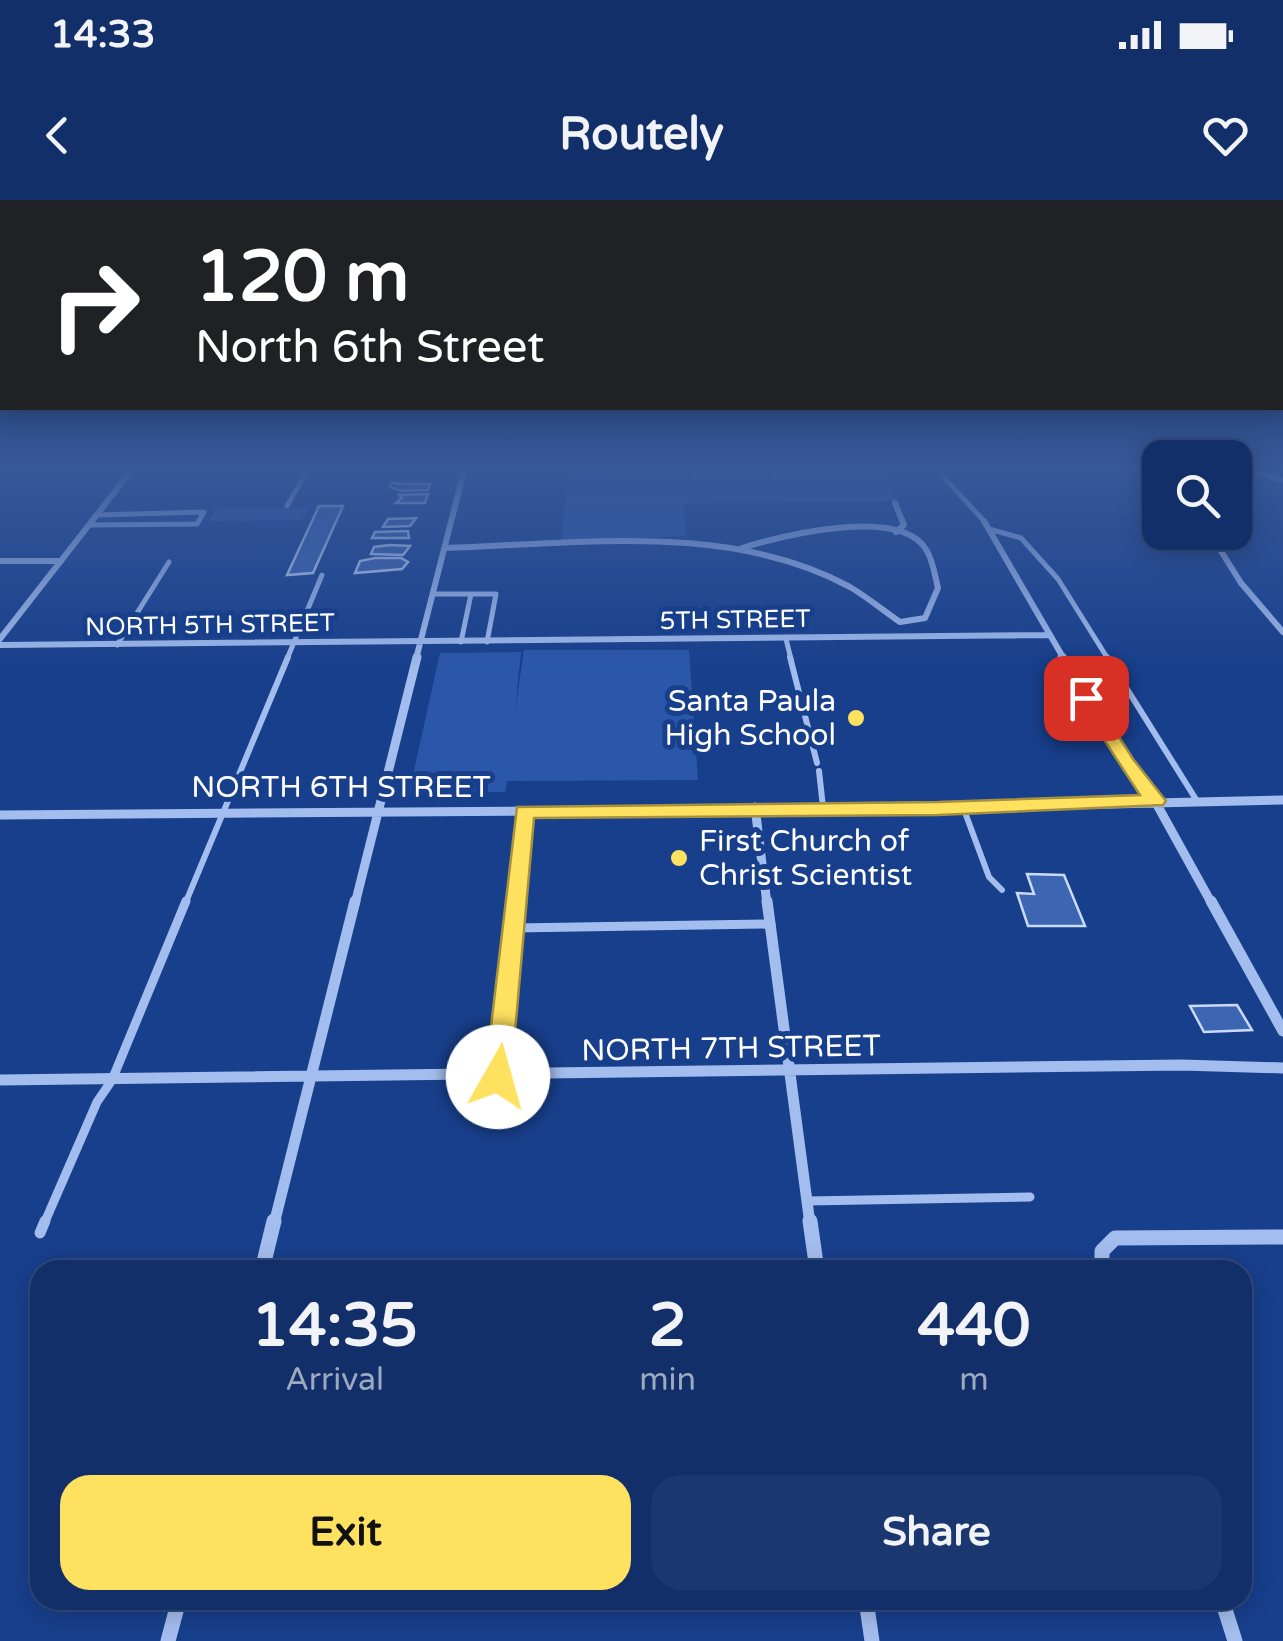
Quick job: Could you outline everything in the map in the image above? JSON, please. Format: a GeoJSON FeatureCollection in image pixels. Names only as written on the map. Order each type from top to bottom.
{"type":"FeatureCollection","features":[{"type":"Feature","properties":{"kind":"street"},"geometry":{"type":"LineString","coordinates":[[1,637],[78,538]]}},
{"type":"Feature","properties":{"kind":"street"},"geometry":{"type":"LineString","coordinates":[[265,1260],[448,538]]}},
{"type":"Feature","properties":{"kind":"street"},"geometry":{"type":"LineString","coordinates":[[742,548],[775,538]]}},
{"type":"Feature","properties":{"kind":"street"},"geometry":{"type":"LineString","coordinates":[[446,548],[662,542],[742,548],[828,578],[900,622],[912,623],[926,618],[938,584],[926,548],[908,538]]}},
{"type":"Feature","properties":{"kind":"street"},"geometry":{"type":"LineString","coordinates":[[994,538],[1118,750],[1156,801],[1283,1031]]}},
{"type":"Feature","properties":{"kind":"street"},"geometry":{"type":"LineString","coordinates":[[1220,550],[1241,583],[1283,632]]}},
{"type":"Feature","properties":{"kind":"street"},"geometry":{"type":"LineString","coordinates":[[0,561],[62,561]]}},
{"type":"Feature","properties":{"kind":"street","name":"5TH STREET"},"geometry":{"type":"LineString","coordinates":[[421,641],[1049,635]]}},
{"type":"Feature","properties":{"kind":"street","name":"NORTH 5TH STREET"},"geometry":{"type":"LineString","coordinates":[[1,637],[117,645],[421,641]]}},
{"type":"Feature","properties":{"kind":"street","name":"NORTH 6TH STREET"},"geometry":{"type":"LineString","coordinates":[[0,815],[963,807],[1283,800]]}},
{"type":"Feature","properties":{"kind":"street"},"geometry":{"type":"LineString","coordinates":[[755,807],[816,1260]]}},
{"type":"Feature","properties":{"kind":"street","name":"NORTH 7TH STREET"},"geometry":{"type":"LineString","coordinates":[[0,1080],[498,1077],[1182,1065],[1283,1068]]}},
{"type":"Feature","properties":{"kind":"street"},"geometry":{"type":"LineString","coordinates":[[1101,1260],[1105,1244],[1115,1238],[1283,1237]]}},
{"type":"Feature","properties":{"kind":"street"},"geometry":{"type":"LineString","coordinates":[[168,1641],[176,1610]]}},
{"type":"Feature","properties":{"kind":"street"},"geometry":{"type":"LineString","coordinates":[[867,1610],[872,1641]]}},
{"type":"Feature","properties":{"kind":"street"},"geometry":{"type":"LineString","coordinates":[[1225,1610],[1234,1641]]}},
{"type":"Feature","properties":{"kind":"lane"},"geometry":{"type":"LineString","coordinates":[[1021,538],[1058,580],[1197,801]]}},
{"type":"Feature","properties":{"kind":"lane"},"geometry":{"type":"LineString","coordinates":[[117,645],[170,562]]}},
{"type":"Feature","properties":{"kind":"lane"},"geometry":{"type":"LineString","coordinates":[[40,1233],[97,1102],[112,1080],[322,575]]}},
{"type":"Feature","properties":{"kind":"lane"},"geometry":{"type":"LineString","coordinates":[[434,594],[496,594],[487,642]]}},
{"type":"Feature","properties":{"kind":"lane"},"geometry":{"type":"LineString","coordinates":[[461,642],[471,594]]}},
{"type":"Feature","properties":{"kind":"lane"},"geometry":{"type":"LineString","coordinates":[[786,639],[818,767],[823,808]]}},
{"type":"Feature","properties":{"kind":"lane"},"geometry":{"type":"LineString","coordinates":[[963,807],[989,876],[1002,890]]}},
{"type":"Feature","properties":{"kind":"lane"},"geometry":{"type":"LineString","coordinates":[[498,1077],[524,811]]}},
{"type":"Feature","properties":{"kind":"lane"},"geometry":{"type":"LineString","coordinates":[[515,928],[771,924]]}},
{"type":"Feature","properties":{"kind":"lane"},"geometry":{"type":"LineString","coordinates":[[807,1201],[1030,1198]]}},
{"type":"Feature","properties":{"kind":"shaded area"},"geometry":{"type":"Polygon","coordinates":[[[561,538],[630,538],[561,541],[561,538]]]}},
{"type":"Feature","properties":{"kind":"shaded area"},"geometry":{"type":"Polygon","coordinates":[[[524,650],[689,650],[698,780],[507,781],[505,792],[409,793],[440,653],[521,652],[515,711],[524,650]]]}},
{"type":"Feature","properties":{"kind":"building"},"geometry":{"type":"Polygon","coordinates":[[[304,538],[329,538],[313,573],[287,575],[304,538]]]}},
{"type":"Feature","properties":{"kind":"building"},"geometry":{"type":"Polygon","coordinates":[[[410,546],[403,555],[371,554],[374,547],[410,546]]]}},
{"type":"Feature","properties":{"kind":"building"},"geometry":{"type":"Polygon","coordinates":[[[401,558],[408,562],[402,569],[355,573],[360,561],[401,558]]]}},
{"type":"Feature","properties":{"kind":"building"},"geometry":{"type":"Polygon","coordinates":[[[1027,874],[1064,875],[1085,926],[1028,926],[1017,893],[1034,894],[1027,874]]]}},
{"type":"Feature","properties":{"kind":"building"},"geometry":{"type":"Polygon","coordinates":[[[1237,1005],[1252,1030],[1204,1032],[1190,1006],[1237,1005]]]}},
{"type":"Feature","properties":{"kind":"place","name":"Santa Paula High School"},"geometry":{"type":"Point","coordinates":[856,718]}},
{"type":"Feature","properties":{"kind":"place","name":"First Church of Christ Scientist"},"geometry":{"type":"Point","coordinates":[679,858]}},
{"type":"Feature","properties":{"kind":"route"},"geometry":{"type":"LineString","coordinates":[[498,1077],[524,811],[938,808],[1156,801],[1125,762],[1086,698]]}}]}
